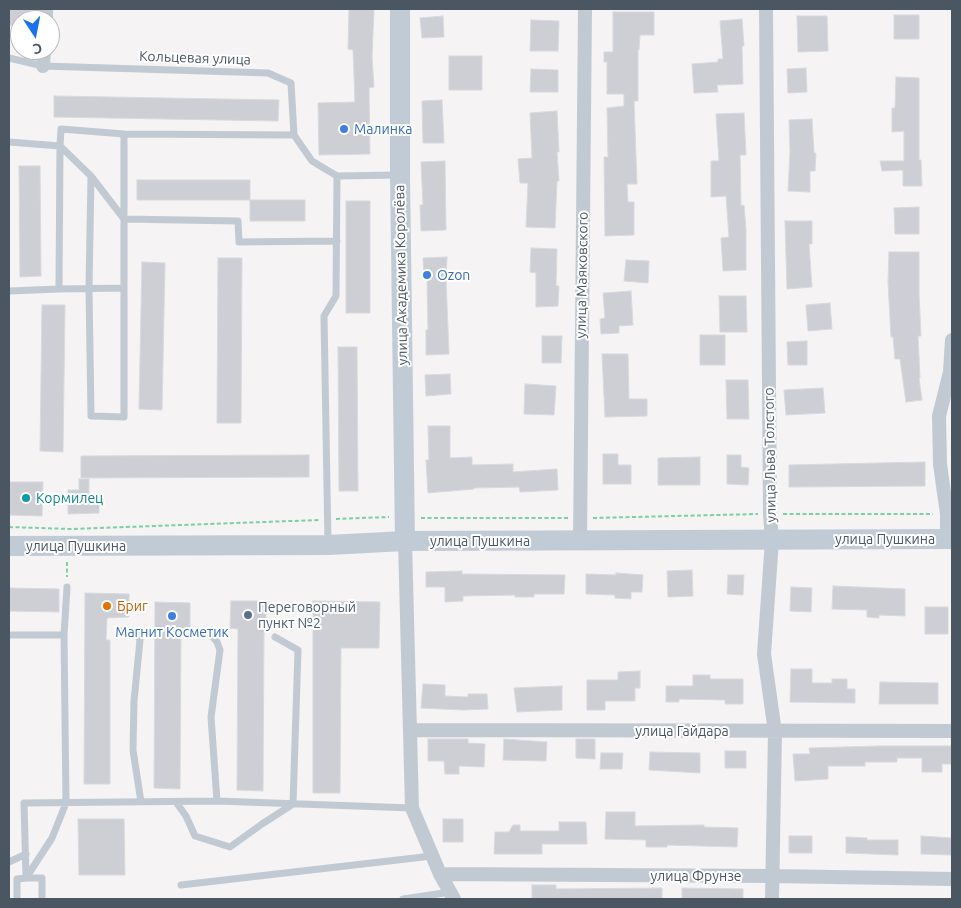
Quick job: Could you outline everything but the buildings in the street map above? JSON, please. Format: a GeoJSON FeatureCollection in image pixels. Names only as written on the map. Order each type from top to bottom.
{"type":"FeatureCollection","features":[{"type":"Feature","properties":{"kind":"street","name":"улица Академика Королёва"},"geometry":{"type":"LineString","coordinates":[[400,9],[400,175],[405,541]]}},
{"type":"Feature","properties":{"kind":"street","name":"улица Маяковского"},"geometry":{"type":"LineString","coordinates":[[580,541],[585,9]]}},
{"type":"Feature","properties":{"kind":"street","name":"улица Льва Толстого"},"geometry":{"type":"LineString","coordinates":[[766,9],[770,514],[772,540],[764,654],[775,732],[772,899]]}},
{"type":"Feature","properties":{"kind":"street"},"geometry":{"type":"LineString","coordinates":[[43,60],[43,66]]}},
{"type":"Feature","properties":{"kind":"street"},"geometry":{"type":"LineString","coordinates":[[950,539],[940,464],[940,416],[950,372],[952,340]]}},
{"type":"Feature","properties":{"kind":"street","name":"улица Пушкина"},"geometry":{"type":"LineString","coordinates":[[9,546],[328,544],[405,541],[950,539]]}},
{"type":"Feature","properties":{"kind":"street"},"geometry":{"type":"LineString","coordinates":[[405,541],[412,808],[440,874],[453,896]]}},
{"type":"Feature","properties":{"kind":"street","name":"улица Гайдара"},"geometry":{"type":"LineString","coordinates":[[411,730],[952,731]]}},
{"type":"Feature","properties":{"kind":"street","name":"улица Фрунзе"},"geometry":{"type":"LineString","coordinates":[[440,874],[952,879]]}},
{"type":"Feature","properties":{"kind":"lane"},"geometry":{"type":"LineString","coordinates":[[9,58],[43,66]]}},
{"type":"Feature","properties":{"kind":"lane","name":"Кольцевая улица"},"geometry":{"type":"LineString","coordinates":[[43,66],[268,73],[291,83],[294,135]]}},
{"type":"Feature","properties":{"kind":"lane"},"geometry":{"type":"LineString","coordinates":[[59,289],[61,129],[124,134],[294,135],[312,161],[337,176],[400,175]]}},
{"type":"Feature","properties":{"kind":"lane"},"geometry":{"type":"LineString","coordinates":[[91,176],[89,288],[91,416],[124,416],[124,134]]}},
{"type":"Feature","properties":{"kind":"lane"},"geometry":{"type":"LineString","coordinates":[[9,142],[60,146],[91,176],[124,219]]}},
{"type":"Feature","properties":{"kind":"lane"},"geometry":{"type":"LineString","coordinates":[[328,544],[324,316],[336,296],[337,176]]}},
{"type":"Feature","properties":{"kind":"lane"},"geometry":{"type":"LineString","coordinates":[[124,219],[238,220],[239,242],[337,241]]}},
{"type":"Feature","properties":{"kind":"lane"},"geometry":{"type":"LineString","coordinates":[[9,290],[123,288]]}},
{"type":"Feature","properties":{"kind":"lane"},"geometry":{"type":"LineString","coordinates":[[26,878],[52,838],[66,803],[64,635],[67,587]]}},
{"type":"Feature","properties":{"kind":"lane"},"geometry":{"type":"LineString","coordinates":[[122,631],[131,631],[137,634],[140,640],[134,701],[133,750],[140,802]]}},
{"type":"Feature","properties":{"kind":"lane"},"geometry":{"type":"LineString","coordinates":[[193,634],[204,632],[212,636],[220,650],[211,717],[216,801]]}},
{"type":"Feature","properties":{"kind":"lane"},"geometry":{"type":"LineString","coordinates":[[9,635],[64,635]]}},
{"type":"Feature","properties":{"kind":"lane"},"geometry":{"type":"LineString","coordinates":[[275,637],[298,650],[293,804]]}},
{"type":"Feature","properties":{"kind":"lane"},"geometry":{"type":"LineString","coordinates":[[26,878],[24,803],[216,801],[412,808]]}},
{"type":"Feature","properties":{"kind":"lane"},"geometry":{"type":"LineString","coordinates":[[176,802],[186,816],[195,836],[230,847],[293,804]]}},
{"type":"Feature","properties":{"kind":"lane"},"geometry":{"type":"LineString","coordinates":[[9,862],[26,854]]}},
{"type":"Feature","properties":{"kind":"lane"},"geometry":{"type":"LineString","coordinates":[[181,885],[432,856]]}},
{"type":"Feature","properties":{"kind":"lane"},"geometry":{"type":"LineString","coordinates":[[17,899],[17,879],[26,878],[42,878],[42,899]]}},
{"type":"Feature","properties":{"kind":"lane"},"geometry":{"type":"LineString","coordinates":[[403,899],[453,896]]}},
{"type":"Feature","properties":{"kind":"path"},"geometry":{"type":"LineString","coordinates":[[9,528],[72,528],[404,516],[437,519],[770,514],[947,514]]}},
{"type":"Feature","properties":{"kind":"path"},"geometry":{"type":"LineString","coordinates":[[67,546],[67,587]]}},
{"type":"Feature","properties":{"kind":"place","name":"Малинка"},"geometry":{"type":"Point","coordinates":[344,129]}},
{"type":"Feature","properties":{"kind":"place","name":"Ozon"},"geometry":{"type":"Point","coordinates":[427,275]}},
{"type":"Feature","properties":{"kind":"place","name":"Кормилец"},"geometry":{"type":"Point","coordinates":[26,498]}},
{"type":"Feature","properties":{"kind":"place","name":"Бриг"},"geometry":{"type":"Point","coordinates":[107,606]}},
{"type":"Feature","properties":{"kind":"place","name":"Переговорный пункт №2"},"geometry":{"type":"Point","coordinates":[248,615]}},
{"type":"Feature","properties":{"kind":"place","name":"Магнит Косметик"},"geometry":{"type":"Point","coordinates":[172,616]}}]}
